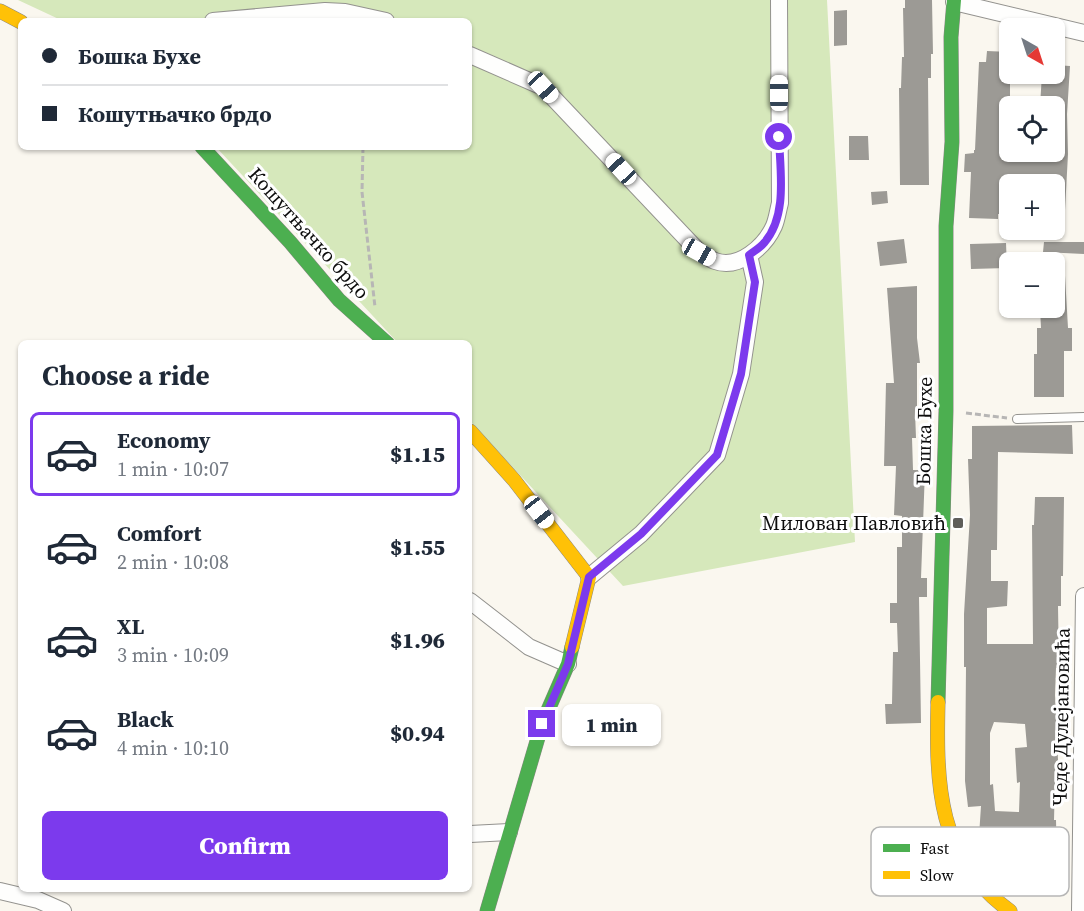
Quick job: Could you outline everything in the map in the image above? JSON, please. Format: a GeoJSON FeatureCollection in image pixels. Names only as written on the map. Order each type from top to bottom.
{"type":"FeatureCollection","features":[{"type":"Feature","properties":{"kind":"street"},"geometry":{"type":"LineString","coordinates":[[472,56],[543,87],[699,252],[717,262],[733,262],[749,255],[764,243],[775,225],[780,203],[779,0]]}},
{"type":"Feature","properties":{"kind":"street"},"geometry":{"type":"LineString","coordinates":[[954,1],[1084,33]]}},
{"type":"Feature","properties":{"kind":"street","name":"Бошка Бухе"},"geometry":{"type":"LineString","coordinates":[[948,827],[941,800],[938,752],[946,411],[946,226],[952,142],[951,38],[954,1]]}},
{"type":"Feature","properties":{"kind":"street"},"geometry":{"type":"LineString","coordinates":[[0,11],[18,20]]}},
{"type":"Feature","properties":{"kind":"street"},"geometry":{"type":"LineString","coordinates":[[247,18],[326,11],[345,12],[373,18]]}},
{"type":"Feature","properties":{"kind":"street","name":"Кошутњачко брдо"},"geometry":{"type":"LineString","coordinates":[[205,150],[339,300],[384,340]]}},
{"type":"Feature","properties":{"kind":"street"},"geometry":{"type":"LineString","coordinates":[[487,911],[542,724],[568,664],[589,577],[641,534],[717,455],[741,374],[755,282],[749,255]]}},
{"type":"Feature","properties":{"kind":"street"},"geometry":{"type":"LineString","coordinates":[[472,433],[513,480],[589,577]]}},
{"type":"Feature","properties":{"kind":"street","name":"Чеде Дулејановића"},"geometry":{"type":"LineString","coordinates":[[1080,911],[1084,596]]}},
{"type":"Feature","properties":{"kind":"street"},"geometry":{"type":"LineString","coordinates":[[472,603],[529,647],[568,664]]}},
{"type":"Feature","properties":{"kind":"street"},"geometry":{"type":"LineString","coordinates":[[472,834],[509,832]]}},
{"type":"Feature","properties":{"kind":"street"},"geometry":{"type":"LineString","coordinates":[[0,891],[27,893],[63,911]]}},
{"type":"Feature","properties":{"kind":"street","name":"Бошка Бухе"},"geometry":{"type":"LineString","coordinates":[[991,903],[1010,911]]}},
{"type":"Feature","properties":{"kind":"lane"},"geometry":{"type":"LineString","coordinates":[[1017,419],[1084,417]]}},
{"type":"Feature","properties":{"kind":"path"},"geometry":{"type":"LineString","coordinates":[[363,150],[362,192],[378,333]]}},
{"type":"Feature","properties":{"kind":"path"},"geometry":{"type":"LineString","coordinates":[[946,411],[1017,419]]}},
{"type":"Feature","properties":{"kind":"green space"},"geometry":{"type":"Polygon","coordinates":[[[18,0],[827,0],[855,542],[623,586],[472,423],[472,340],[395,340],[219,150],[472,150],[472,18],[57,18],[18,0]]]}},
{"type":"Feature","properties":{"kind":"building"},"geometry":{"type":"Polygon","coordinates":[[[905,0],[932,0],[933,54],[931,54],[931,78],[928,78],[929,185],[900,185],[899,88],[901,88],[902,57],[904,57],[903,8],[905,8],[905,0]]]}},
{"type":"Feature","properties":{"kind":"building"},"geometry":{"type":"Polygon","coordinates":[[[847,10],[847,45],[834,46],[834,11],[847,10]]]}},
{"type":"Feature","properties":{"kind":"building"},"geometry":{"type":"Polygon","coordinates":[[[987,51],[999,52],[999,84],[1010,84],[1010,96],[999,96],[999,162],[1065,162],[1065,96],[1041,96],[1041,84],[1065,84],[1065,66],[1070,66],[1065,210],[1065,174],[999,174],[998,219],[969,218],[971,172],[964,172],[965,154],[974,153],[975,150],[979,62],[986,62],[987,51]]]}},
{"type":"Feature","properties":{"kind":"building"},"geometry":{"type":"Polygon","coordinates":[[[849,136],[868,136],[869,160],[849,160],[849,136]]]}},
{"type":"Feature","properties":{"kind":"building"},"geometry":{"type":"Polygon","coordinates":[[[887,191],[888,203],[872,205],[871,192],[887,191]]]}},
{"type":"Feature","properties":{"kind":"building"},"geometry":{"type":"Polygon","coordinates":[[[904,239],[907,263],[880,266],[877,242],[904,239]]]}},
{"type":"Feature","properties":{"kind":"building"},"geometry":{"type":"Polygon","coordinates":[[[1044,242],[1084,242],[1084,254],[1043,252],[1044,242]]]}},
{"type":"Feature","properties":{"kind":"building"},"geometry":{"type":"Polygon","coordinates":[[[1006,243],[1006,252],[999,252],[999,268],[971,269],[970,244],[1006,243]]]}},
{"type":"Feature","properties":{"kind":"building"},"geometry":{"type":"Polygon","coordinates":[[[1065,276],[1068,328],[1072,328],[1072,351],[1064,351],[1064,397],[1034,397],[1034,354],[1037,354],[1037,328],[1041,328],[1040,318],[1065,318],[1065,276]]]}},
{"type":"Feature","properties":{"kind":"building"},"geometry":{"type":"Polygon","coordinates":[[[917,286],[917,338],[920,363],[917,363],[916,438],[912,438],[913,470],[925,470],[921,578],[927,578],[927,597],[919,597],[921,723],[886,724],[885,704],[892,704],[893,652],[898,652],[897,623],[890,623],[890,603],[897,603],[897,547],[902,547],[902,516],[894,515],[896,466],[884,466],[886,383],[894,383],[887,288],[917,286]]]}},
{"type":"Feature","properties":{"kind":"building"},"geometry":{"type":"Polygon","coordinates":[[[1072,425],[1073,454],[998,452],[997,550],[991,550],[991,581],[1008,581],[1007,606],[987,608],[987,644],[1033,644],[1032,525],[1034,525],[1035,497],[1064,497],[1063,576],[1061,576],[1061,606],[1058,606],[1059,668],[1056,668],[1055,695],[1061,781],[1055,781],[1054,820],[1056,820],[1056,827],[980,827],[981,806],[968,807],[965,781],[964,614],[970,515],[968,459],[972,459],[972,426],[1072,425]],[[994,722],[990,733],[990,785],[993,784],[995,811],[1019,812],[1020,782],[1017,783],[1015,748],[1027,747],[1025,724],[994,722]]]}},
{"type":"Feature","properties":{"kind":"traffic: fast"},"geometry":{"type":"LineString","coordinates":[[938,702],[946,411],[946,226],[952,142],[951,37],[954,0]]}},
{"type":"Feature","properties":{"kind":"traffic: fast"},"geometry":{"type":"LineString","coordinates":[[205,150],[290,242],[339,300],[384,340]]}},
{"type":"Feature","properties":{"kind":"traffic: fast"},"geometry":{"type":"LineString","coordinates":[[487,911],[542,724],[568,664],[572,647]]}},
{"type":"Feature","properties":{"kind":"traffic: slow"},"geometry":{"type":"LineString","coordinates":[[0,11],[18,20]]}},
{"type":"Feature","properties":{"kind":"traffic: slow"},"geometry":{"type":"LineString","coordinates":[[472,433],[514,480],[589,577],[572,647]]}},
{"type":"Feature","properties":{"kind":"traffic: slow"},"geometry":{"type":"LineString","coordinates":[[938,702],[938,762],[949,827]]}},
{"type":"Feature","properties":{"kind":"traffic: slow"},"geometry":{"type":"LineString","coordinates":[[993,896],[1010,911]]}},
{"type":"Feature","properties":{"kind":"place","name":"Милован Павловић"},"geometry":{"type":"Point","coordinates":[958,523]}},
{"type":"Feature","properties":{"kind":"route"},"geometry":{"type":"LineString","coordinates":[[542,724],[568,664],[589,577],[641,534],[717,455],[741,374],[755,282],[749,255],[764,243],[775,225],[780,203],[779,137]]}}]}
